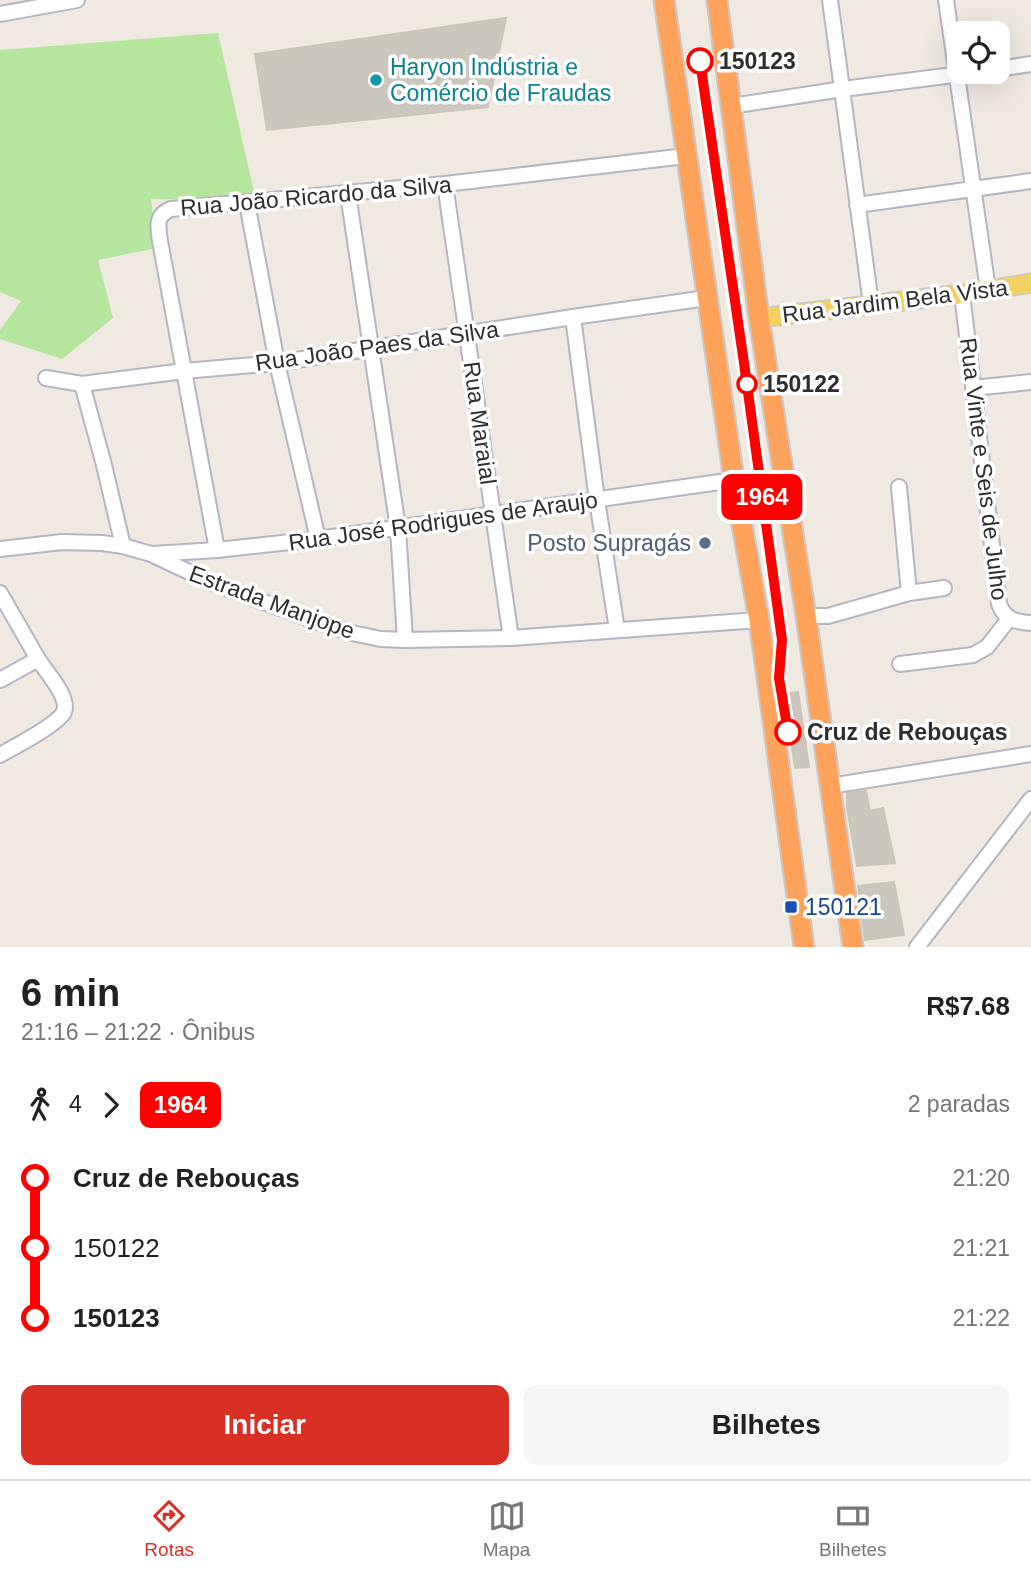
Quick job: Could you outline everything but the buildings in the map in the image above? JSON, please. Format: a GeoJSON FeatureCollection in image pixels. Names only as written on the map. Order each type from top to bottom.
{"type":"FeatureCollection","features":[{"type":"Feature","properties":{"kind":"highway"},"geometry":{"type":"LineString","coordinates":[[664,0],[734,480],[759,620],[804,947]]}},
{"type":"Feature","properties":{"kind":"highway"},"geometry":{"type":"LineString","coordinates":[[717,0],[759,318],[806,616],[852,947]]}},
{"type":"Feature","properties":{"kind":"main road","name":"Rua Jardim Bela Vista"},"geometry":{"type":"LineString","coordinates":[[759,318],[962,294],[1031,283]]}},
{"type":"Feature","properties":{"kind":"street"},"geometry":{"type":"LineString","coordinates":[[0,14],[77,0]]}},
{"type":"Feature","properties":{"kind":"street"},"geometry":{"type":"LineString","coordinates":[[830,0],[871,304]]}},
{"type":"Feature","properties":{"kind":"street"},"geometry":{"type":"LineString","coordinates":[[946,0],[949,21]]}},
{"type":"Feature","properties":{"kind":"street"},"geometry":{"type":"LineString","coordinates":[[1010,67],[1031,64]]}},
{"type":"Feature","properties":{"kind":"street"},"geometry":{"type":"LineString","coordinates":[[731,106],[947,76]]}},
{"type":"Feature","properties":{"kind":"street"},"geometry":{"type":"LineString","coordinates":[[958,84],[988,290]]}},
{"type":"Feature","properties":{"kind":"street","name":"Rua João Ricardo da Silva"},"geometry":{"type":"LineString","coordinates":[[216,550],[160,241],[158,226],[164,212],[171,209],[348,194],[686,156]]}},
{"type":"Feature","properties":{"kind":"street"},"geometry":{"type":"LineString","coordinates":[[857,205],[1031,181]]}},
{"type":"Feature","properties":{"kind":"street","name":"Rua Maraial"},"geometry":{"type":"LineString","coordinates":[[445,184],[511,638]]}},
{"type":"Feature","properties":{"kind":"street"},"geometry":{"type":"LineString","coordinates":[[348,194],[398,528],[405,640]]}},
{"type":"Feature","properties":{"kind":"street"},"geometry":{"type":"LineString","coordinates":[[247,204],[277,363],[318,539]]}},
{"type":"Feature","properties":{"kind":"street","name":"Rua Vinte e Seis de Julho"},"geometry":{"type":"LineString","coordinates":[[962,294],[999,604],[1002,613],[1009,619],[1031,623]]}},
{"type":"Feature","properties":{"kind":"street","name":"Rua João Paes da Silva"},"geometry":{"type":"LineString","coordinates":[[46,378],[82,384],[277,363],[707,298]]}},
{"type":"Feature","properties":{"kind":"street"},"geometry":{"type":"LineString","coordinates":[[573,317],[617,630]]}},
{"type":"Feature","properties":{"kind":"street"},"geometry":{"type":"LineString","coordinates":[[973,387],[1031,382]]}},
{"type":"Feature","properties":{"kind":"street"},"geometry":{"type":"LineString","coordinates":[[82,384],[123,546]]}},
{"type":"Feature","properties":{"kind":"street","name":"Rua José Rodrigues de Araujo"},"geometry":{"type":"LineString","coordinates":[[151,554],[318,539],[734,480]]}},
{"type":"Feature","properties":{"kind":"street"},"geometry":{"type":"LineString","coordinates":[[899,487],[909,593]]}},
{"type":"Feature","properties":{"kind":"street","name":"Estrada Manjope"},"geometry":{"type":"LineString","coordinates":[[0,549],[62,542],[123,546],[151,554],[210,582],[318,622],[371,637],[405,640],[511,638],[759,620]]}},
{"type":"Feature","properties":{"kind":"street"},"geometry":{"type":"LineString","coordinates":[[806,616],[828,616],[909,593],[944,588]]}},
{"type":"Feature","properties":{"kind":"street"},"geometry":{"type":"LineString","coordinates":[[0,755],[47,727],[65,709],[60,693],[1,597]]}},
{"type":"Feature","properties":{"kind":"street"},"geometry":{"type":"LineString","coordinates":[[900,664],[973,655],[987,647],[1009,619]]}},
{"type":"Feature","properties":{"kind":"street"},"geometry":{"type":"LineString","coordinates":[[0,680],[38,659]]}},
{"type":"Feature","properties":{"kind":"street"},"geometry":{"type":"LineString","coordinates":[[830,786],[1031,754]]}},
{"type":"Feature","properties":{"kind":"street"},"geometry":{"type":"LineString","coordinates":[[917,947],[1031,799]]}},
{"type":"Feature","properties":{"kind":"green space"},"geometry":{"type":"Polygon","coordinates":[[[218,33],[256,201],[151,199],[157,248],[98,260],[113,318],[62,359],[0,339],[0,330],[21,301],[0,292],[0,50],[218,33]]]}},
{"type":"Feature","properties":{"kind":"bus line","name":"1964"},"geometry":{"type":"LineString","coordinates":[[700,61],[782,640],[779,678],[788,732]]}},
{"type":"Feature","properties":{"kind":"place","name":"150123"},"geometry":{"type":"Point","coordinates":[700,61]}},
{"type":"Feature","properties":{"kind":"place","name":"Haryon Indústria e Comércio de Fraudas"},"geometry":{"type":"Point","coordinates":[376,80]}},
{"type":"Feature","properties":{"kind":"place","name":"150122"},"geometry":{"type":"Point","coordinates":[747,384]}},
{"type":"Feature","properties":{"kind":"place","name":"Posto Supragás"},"geometry":{"type":"Point","coordinates":[705,543]}},
{"type":"Feature","properties":{"kind":"place","name":"Cruz de Rebouças"},"geometry":{"type":"Point","coordinates":[788,732]}},
{"type":"Feature","properties":{"kind":"place","name":"150121"},"geometry":{"type":"Point","coordinates":[791,907]}}]}
